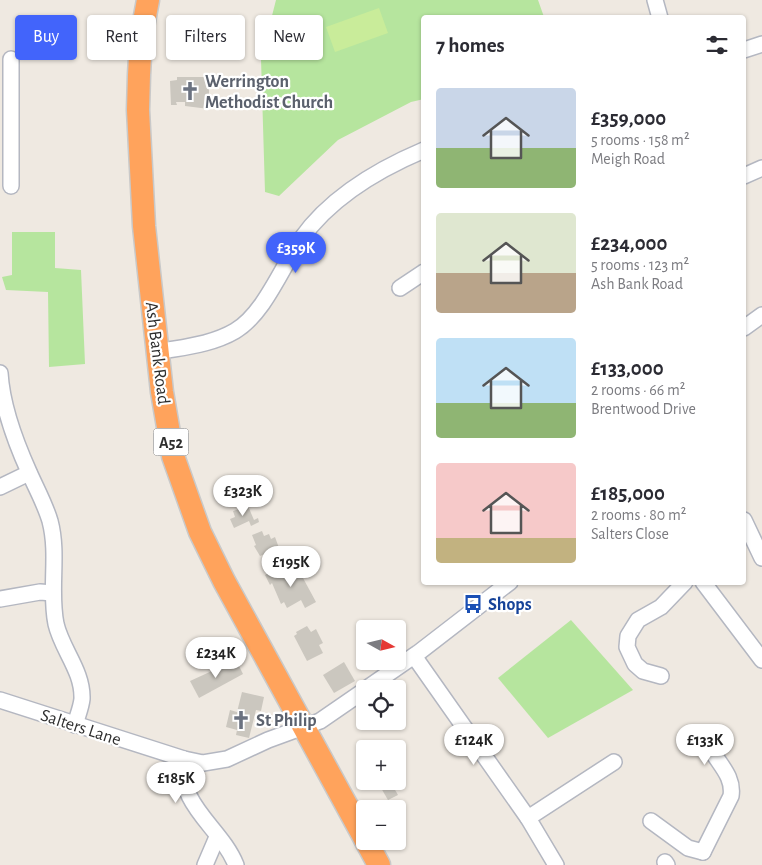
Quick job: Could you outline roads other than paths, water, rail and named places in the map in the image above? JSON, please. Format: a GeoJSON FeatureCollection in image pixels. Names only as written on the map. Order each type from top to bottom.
{"type":"FeatureCollection","features":[{"type":"Feature","properties":{"kind":"highway","name":"Ash Bank Road"},"geometry":{"type":"LineString","coordinates":[[148,0],[141,38],[138,110],[144,226],[162,392],[174,456],[200,532],[356,822]]}},
{"type":"Feature","properties":{"kind":"highway","name":"Ash Bank Road"},"geometry":{"type":"LineString","coordinates":[[371,850],[379,865]]}},
{"type":"Feature","properties":{"kind":"street"},"geometry":{"type":"LineString","coordinates":[[655,0],[659,15]]}},
{"type":"Feature","properties":{"kind":"street"},"geometry":{"type":"LineString","coordinates":[[746,49],[762,44]]}},
{"type":"Feature","properties":{"kind":"street"},"geometry":{"type":"LineString","coordinates":[[11,59],[5,141],[11,186]]}},
{"type":"Feature","properties":{"kind":"street"},"geometry":{"type":"LineString","coordinates":[[157,352],[203,344],[236,331],[250,320],[264,303],[281,270],[303,237],[317,222],[366,181],[421,152]]}},
{"type":"Feature","properties":{"kind":"street"},"geometry":{"type":"LineString","coordinates":[[746,175],[762,168]]}},
{"type":"Feature","properties":{"kind":"street"},"geometry":{"type":"LineString","coordinates":[[400,288],[421,274]]}},
{"type":"Feature","properties":{"kind":"street"},"geometry":{"type":"LineString","coordinates":[[754,321],[762,333]]}},
{"type":"Feature","properties":{"kind":"street"},"geometry":{"type":"LineString","coordinates":[[0,381],[13,433],[50,522],[54,548],[53,593],[60,638],[77,672],[81,690],[82,700],[75,725]]}},
{"type":"Feature","properties":{"kind":"street"},"geometry":{"type":"LineString","coordinates":[[0,487],[29,473]]}},
{"type":"Feature","properties":{"kind":"street"},"geometry":{"type":"LineString","coordinates":[[746,524],[762,558]]}},
{"type":"Feature","properties":{"kind":"street","name":"Salters Lane"},"geometry":{"type":"LineString","coordinates":[[379,680],[414,656],[506,585]]}},
{"type":"Feature","properties":{"kind":"street"},"geometry":{"type":"LineString","coordinates":[[654,677],[643,671],[632,659],[627,647],[628,636],[638,620],[661,606],[682,585]]}},
{"type":"Feature","properties":{"kind":"street"},"geometry":{"type":"LineString","coordinates":[[705,585],[762,660]]}},
{"type":"Feature","properties":{"kind":"street"},"geometry":{"type":"LineString","coordinates":[[0,598],[40,592],[53,593]]}},
{"type":"Feature","properties":{"kind":"street"},"geometry":{"type":"LineString","coordinates":[[414,656],[528,818],[556,865]]}},
{"type":"Feature","properties":{"kind":"street","name":"Salters Lane"},"geometry":{"type":"LineString","coordinates":[[0,700],[184,759],[203,763],[219,762],[320,721],[356,696]]}},
{"type":"Feature","properties":{"kind":"street"},"geometry":{"type":"LineString","coordinates":[[660,822],[688,848],[706,859],[732,790],[730,779],[706,741]]}},
{"type":"Feature","properties":{"kind":"street"},"geometry":{"type":"LineString","coordinates":[[184,759],[182,776],[185,789],[236,865]]}},
{"type":"Feature","properties":{"kind":"street"},"geometry":{"type":"LineString","coordinates":[[528,818],[614,762]]}},
{"type":"Feature","properties":{"kind":"street"},"geometry":{"type":"LineString","coordinates":[[205,865],[216,837]]}},
{"type":"Feature","properties":{"kind":"place","name":"Werrington Methodist Church"},"geometry":{"type":"Point","coordinates":[190,91]}},
{"type":"Feature","properties":{"kind":"place","name":"Shops"},"geometry":{"type":"Point","coordinates":[473,604]}},
{"type":"Feature","properties":{"kind":"place","name":"St Philip"},"geometry":{"type":"Point","coordinates":[241,720]}}]}
